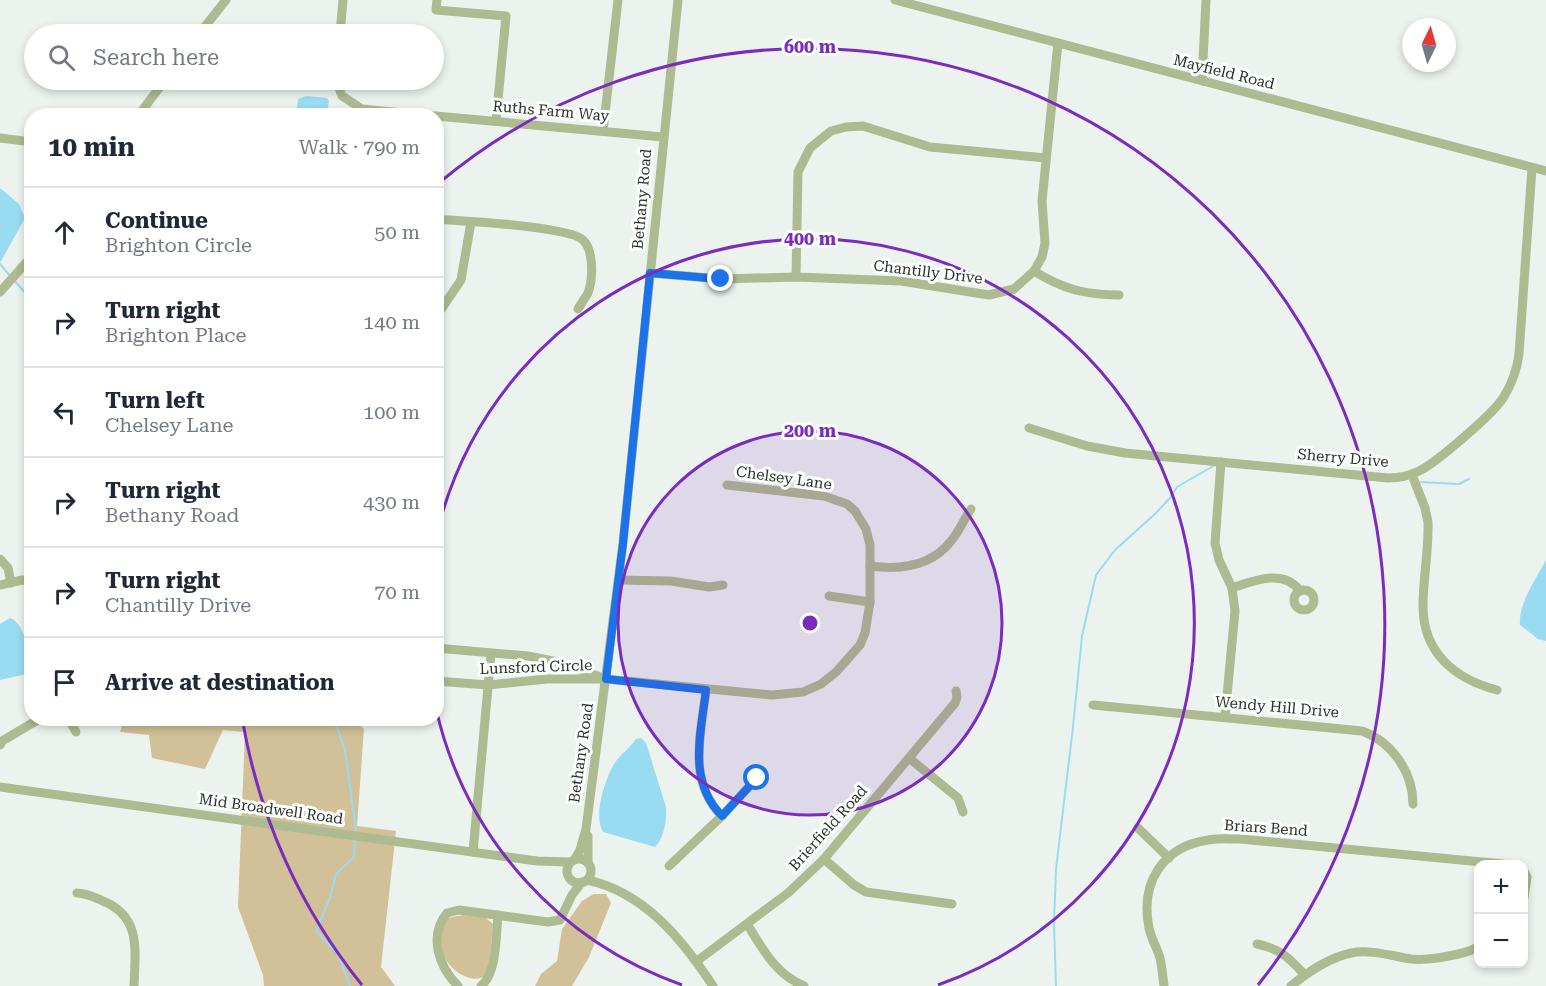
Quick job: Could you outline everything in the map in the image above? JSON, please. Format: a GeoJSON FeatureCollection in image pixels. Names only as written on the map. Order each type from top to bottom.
{"type":"FeatureCollection","features":[{"type":"Feature","properties":{"kind":"street"},"geometry":{"type":"LineString","coordinates":[[207,24],[226,0]]}},
{"type":"Feature","properties":{"kind":"street"},"geometry":{"type":"LineString","coordinates":[[341,24],[343,0]]}},
{"type":"Feature","properties":{"kind":"street"},"geometry":{"type":"LineString","coordinates":[[437,0],[436,10],[506,16],[496,121]]}},
{"type":"Feature","properties":{"kind":"street"},"geometry":{"type":"LineString","coordinates":[[603,131],[618,0]]}},
{"type":"Feature","properties":{"kind":"street","name":"Bethany Road"},"geometry":{"type":"LineString","coordinates":[[573,861],[580,850],[586,829],[619,580],[678,0]]}},
{"type":"Feature","properties":{"kind":"street","name":"Mayfield Road"},"geometry":{"type":"LineString","coordinates":[[895,0],[932,5],[1058,43],[1546,171]]}},
{"type":"Feature","properties":{"kind":"street"},"geometry":{"type":"LineString","coordinates":[[1202,81],[1206,0]]}},
{"type":"Feature","properties":{"kind":"street"},"geometry":{"type":"LineString","coordinates":[[1058,43],[1042,201],[1045,243],[1042,257],[1034,272],[1052,283],[1073,291],[1096,295],[1119,295]]}},
{"type":"Feature","properties":{"kind":"street"},"geometry":{"type":"LineString","coordinates":[[144,108],[158,90]]}},
{"type":"Feature","properties":{"kind":"street","name":"Ruths Farm Way"},"geometry":{"type":"LineString","coordinates":[[340,90],[342,96],[360,108]]}},
{"type":"Feature","properties":{"kind":"street","name":"Ruths Farm Way"},"geometry":{"type":"LineString","coordinates":[[444,117],[663,137]]}},
{"type":"Feature","properties":{"kind":"street"},"geometry":{"type":"LineString","coordinates":[[796,277],[798,172],[810,148],[831,131],[863,126],[930,147],[1046,158]]}},
{"type":"Feature","properties":{"kind":"street"},"geometry":{"type":"LineString","coordinates":[[0,138],[24,141]]}},
{"type":"Feature","properties":{"kind":"street","name":"Sherry Drive"},"geometry":{"type":"LineString","coordinates":[[1029,428],[1109,451],[1388,478],[1412,475],[1430,465],[1491,413],[1504,397],[1513,380],[1519,354],[1532,168]]}},
{"type":"Feature","properties":{"kind":"street"},"geometry":{"type":"LineString","coordinates":[[444,220],[555,231],[576,235],[584,240],[592,260],[588,291],[578,309]]}},
{"type":"Feature","properties":{"kind":"street"},"geometry":{"type":"LineString","coordinates":[[444,305],[461,280],[471,222]]}},
{"type":"Feature","properties":{"kind":"street"},"geometry":{"type":"LineString","coordinates":[[0,292],[24,266]]}},
{"type":"Feature","properties":{"kind":"street","name":"Chantilly Drive"},"geometry":{"type":"LineString","coordinates":[[650,273],[721,279],[796,277],[901,281],[989,295],[1014,289],[1034,272]]}},
{"type":"Feature","properties":{"kind":"street"},"geometry":{"type":"LineString","coordinates":[[1221,462],[1215,543],[1219,560],[1232,588],[1235,611],[1225,717]]}},
{"type":"Feature","properties":{"kind":"street"},"geometry":{"type":"LineString","coordinates":[[1412,475],[1428,522],[1423,607],[1429,636],[1450,669],[1475,683],[1497,690]]}},
{"type":"Feature","properties":{"kind":"street","name":"Chelsey Lane"},"geometry":{"type":"LineString","coordinates":[[606,679],[706,690],[781,695],[803,692],[821,684],[836,672],[860,645],[865,633],[870,602],[870,545],[866,529],[855,511],[847,504],[824,496],[727,485]]}},
{"type":"Feature","properties":{"kind":"street"},"geometry":{"type":"LineString","coordinates":[[870,566],[898,568],[925,561],[951,541],[971,509]]}},
{"type":"Feature","properties":{"kind":"street"},"geometry":{"type":"LineString","coordinates":[[0,559],[8,568],[11,583]]}},
{"type":"Feature","properties":{"kind":"street"},"geometry":{"type":"LineString","coordinates":[[1232,588],[1268,578],[1281,579],[1297,587]]}},
{"type":"Feature","properties":{"kind":"street"},"geometry":{"type":"LineString","coordinates":[[0,585],[24,580]]}},
{"type":"Feature","properties":{"kind":"street"},"geometry":{"type":"LineString","coordinates":[[619,580],[723,585]]}},
{"type":"Feature","properties":{"kind":"street"},"geometry":{"type":"LineString","coordinates":[[829,596],[870,602]]}},
{"type":"Feature","properties":{"kind":"street","name":"Lunsford Circle"},"geometry":{"type":"LineString","coordinates":[[444,649],[528,656],[553,661],[606,679]]}},
{"type":"Feature","properties":{"kind":"street"},"geometry":{"type":"LineString","coordinates":[[473,852],[491,654]]}},
{"type":"Feature","properties":{"kind":"street","name":"Lunsford Circle"},"geometry":{"type":"LineString","coordinates":[[444,682],[488,685],[546,679],[606,679]]}},
{"type":"Feature","properties":{"kind":"street"},"geometry":{"type":"LineString","coordinates":[[706,690],[699,773],[703,788],[713,807],[722,816]]}},
{"type":"Feature","properties":{"kind":"street","name":"Brierfield Road"},"geometry":{"type":"LineString","coordinates":[[697,961],[788,893],[824,859],[955,703],[956,691]]}},
{"type":"Feature","properties":{"kind":"street","name":"Wendy Hill Drive"},"geometry":{"type":"LineString","coordinates":[[1093,705],[1353,729],[1371,734],[1387,745],[1405,769],[1412,786],[1413,804]]}},
{"type":"Feature","properties":{"kind":"street"},"geometry":{"type":"LineString","coordinates":[[0,745],[2,741],[27,726]]}},
{"type":"Feature","properties":{"kind":"street"},"geometry":{"type":"LineString","coordinates":[[73,726],[76,732]]}},
{"type":"Feature","properties":{"kind":"street"},"geometry":{"type":"LineString","coordinates":[[909,758],[958,798],[963,812]]}},
{"type":"Feature","properties":{"kind":"street"},"geometry":{"type":"LineString","coordinates":[[669,866],[722,816],[757,778]]}},
{"type":"Feature","properties":{"kind":"street","name":"Mid Broadwell Road"},"geometry":{"type":"LineString","coordinates":[[0,787],[537,861],[573,861]]}},
{"type":"Feature","properties":{"kind":"street"},"geometry":{"type":"LineString","coordinates":[[1138,828],[1169,858]]}},
{"type":"Feature","properties":{"kind":"street","name":"Bethany Road"},"geometry":{"type":"LineString","coordinates":[[586,829],[589,867]]}},
{"type":"Feature","properties":{"kind":"street","name":"Briars Bend"},"geometry":{"type":"LineString","coordinates":[[1164,986],[1160,958],[1149,929],[1147,903],[1151,880],[1159,866],[1181,848],[1208,840],[1240,838],[1474,861]]}},
{"type":"Feature","properties":{"kind":"street"},"geometry":{"type":"LineString","coordinates":[[824,859],[854,885],[866,892],[952,904]]}},
{"type":"Feature","properties":{"kind":"street"},"geometry":{"type":"LineString","coordinates":[[572,895],[567,868],[573,861],[583,860],[614,888],[631,897],[668,927],[697,961],[713,986]]}},
{"type":"Feature","properties":{"kind":"street","name":"Mid Broadwell Road"},"geometry":{"type":"LineString","coordinates":[[537,861],[560,869],[569,878]]}},
{"type":"Feature","properties":{"kind":"street"},"geometry":{"type":"LineString","coordinates":[[458,986],[437,951],[436,939],[442,919],[447,913],[459,910],[548,922],[560,920],[572,895],[584,881],[589,867]]}},
{"type":"Feature","properties":{"kind":"street"},"geometry":{"type":"LineString","coordinates":[[569,878],[576,883],[584,881],[614,888]]}},
{"type":"Feature","properties":{"kind":"street"},"geometry":{"type":"LineString","coordinates":[[76,893],[85,893],[117,908],[130,925],[135,943],[134,986]]}},
{"type":"Feature","properties":{"kind":"street"},"geometry":{"type":"LineString","coordinates":[[481,986],[488,979],[492,967],[498,915]]}},
{"type":"Feature","properties":{"kind":"street"},"geometry":{"type":"LineString","coordinates":[[747,924],[779,972],[804,986]]}},
{"type":"Feature","properties":{"kind":"street"},"geometry":{"type":"LineString","coordinates":[[1257,944],[1287,956],[1305,975]]}},
{"type":"Feature","properties":{"kind":"street"},"geometry":{"type":"LineString","coordinates":[[1291,986],[1321,964],[1353,953],[1383,954],[1414,960],[1439,957],[1474,948]]}},
{"type":"Feature","properties":{"kind":"shaded area"},"geometry":{"type":"Polygon","coordinates":[[[122,726],[361,726],[364,729],[357,826],[396,831],[381,967],[395,986],[264,986],[263,975],[238,907],[245,732],[223,730],[205,769],[152,758],[149,735],[120,732],[122,726]]]}},
{"type":"Feature","properties":{"kind":"shaded area"},"geometry":{"type":"Polygon","coordinates":[[[594,894],[606,894],[611,903],[589,957],[572,986],[535,986],[541,974],[557,961],[562,929],[582,901],[594,894]]]}},
{"type":"Feature","properties":{"kind":"shaded area"},"geometry":{"type":"Polygon","coordinates":[[[463,915],[485,917],[493,924],[487,972],[485,976],[479,978],[458,973],[447,962],[442,949],[442,933],[448,918],[463,915]]]}},
{"type":"Feature","properties":{"kind":"water"},"geometry":{"type":"Polygon","coordinates":[[[306,96],[327,98],[328,108],[297,108],[298,99],[306,96]]]}},
{"type":"Feature","properties":{"kind":"water"},"geometry":{"type":"Polygon","coordinates":[[[0,188],[19,204],[24,220],[0,263],[0,188]]]}},
{"type":"Feature","properties":{"kind":"water"},"geometry":{"type":"Polygon","coordinates":[[[1546,560],[1546,641],[1538,639],[1520,625],[1520,617],[1525,600],[1546,560]]]}},
{"type":"Feature","properties":{"kind":"water"},"geometry":{"type":"Polygon","coordinates":[[[10,618],[24,634],[24,675],[0,680],[0,624],[10,618]]]}},
{"type":"Feature","properties":{"kind":"water"},"geometry":{"type":"Polygon","coordinates":[[[641,738],[646,743],[666,807],[664,829],[655,847],[603,832],[600,825],[601,798],[614,764],[636,739],[641,738]]]}},
{"type":"Feature","properties":{"kind":"waterway"},"geometry":{"type":"LineString","coordinates":[[0,264],[10,276]]}},
{"type":"Feature","properties":{"kind":"waterway"},"geometry":{"type":"LineString","coordinates":[[14,280],[24,292]]}},
{"type":"Feature","properties":{"kind":"waterway"},"geometry":{"type":"LineString","coordinates":[[1056,986],[1054,924],[1056,869],[1082,636],[1096,575],[1115,550],[1156,513],[1177,487],[1215,465]]}},
{"type":"Feature","properties":{"kind":"waterway"},"geometry":{"type":"LineString","coordinates":[[1419,482],[1459,484],[1469,479]]}},
{"type":"Feature","properties":{"kind":"waterway"},"geometry":{"type":"LineString","coordinates":[[337,726],[345,750],[356,830]]}},
{"type":"Feature","properties":{"kind":"waterway"},"geometry":{"type":"LineString","coordinates":[[350,986],[338,954],[316,931],[330,898],[336,874],[354,857],[355,838]]}},
{"type":"Feature","properties":{"kind":"route"},"geometry":{"type":"LineString","coordinates":[[721,279],[650,273],[617,602],[606,679],[706,690],[699,773],[703,788],[713,807],[722,816],[757,778]]}}]}
